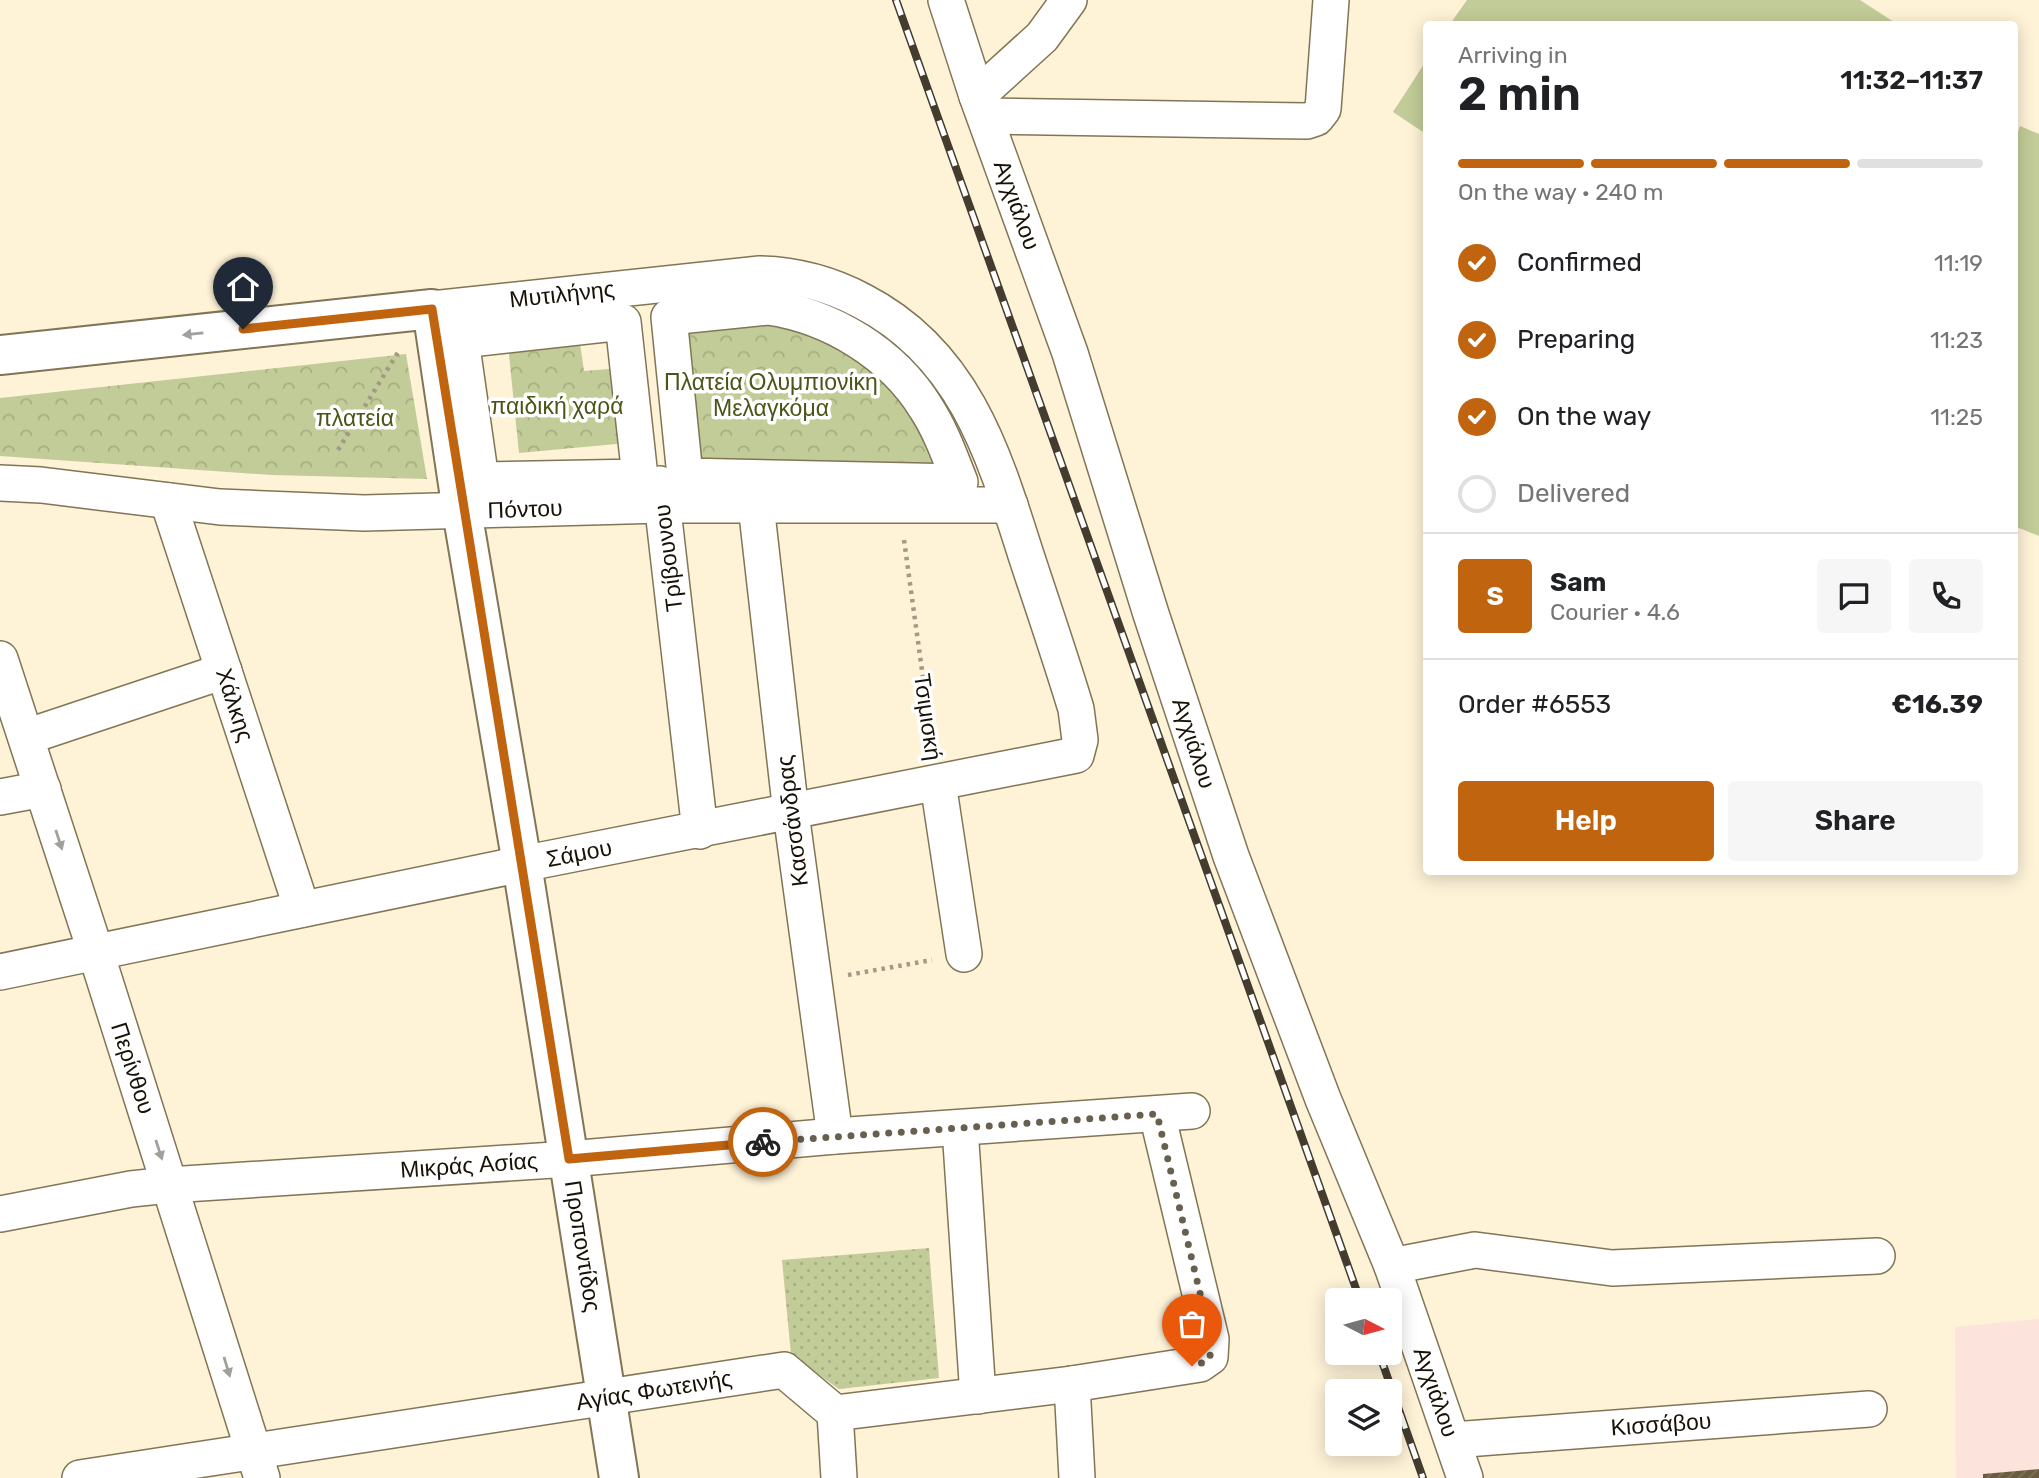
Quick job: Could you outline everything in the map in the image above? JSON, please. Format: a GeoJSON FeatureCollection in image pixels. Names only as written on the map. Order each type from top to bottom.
{"type":"FeatureCollection","features":[{"type":"Feature","properties":{"kind":"street","name":"Αγχιάλου"},"geometry":{"type":"LineString","coordinates":[[946,0],[981,106],[1070,353],[1151,614],[1231,856],[1323,1099],[1392,1266],[1465,1478]]}},
{"type":"Feature","properties":{"kind":"street"},"geometry":{"type":"LineString","coordinates":[[981,106],[1042,37],[1069,0]]}},
{"type":"Feature","properties":{"kind":"street"},"geometry":{"type":"LineString","coordinates":[[981,106],[1307,121],[1316,118],[1323,109],[1332,0]]}},
{"type":"Feature","properties":{"kind":"street","name":"Μυτιλήνης"},"geometry":{"type":"LineString","coordinates":[[0,355],[434,326],[636,285],[740,275],[782,275],[830,286],[874,307],[913,334],[952,377],[981,428],[1010,505],[1076,709],[1080,740],[1076,755]]}},
{"type":"Feature","properties":{"kind":"street","name":"Τρίβουνου"},"geometry":{"type":"LineString","coordinates":[[636,285],[699,831]]}},
{"type":"Feature","properties":{"kind":"street"},"geometry":{"type":"LineString","coordinates":[[768,307],[812,317],[844,332],[885,362],[918,397],[941,436],[960,482],[685,476],[669,317],[768,307]]}},
{"type":"Feature","properties":{"kind":"street"},"geometry":{"type":"LineString","coordinates":[[623,322],[640,477],[472,496],[461,340],[623,322]]}},
{"type":"Feature","properties":{"kind":"street","name":"Προποντίδος"},"geometry":{"type":"LineString","coordinates":[[434,326],[472,496],[522,864],[619,1478]]}},
{"type":"Feature","properties":{"kind":"street","name":"Πόντου"},"geometry":{"type":"LineString","coordinates":[[0,483],[293,512],[364,513],[472,496],[662,505],[1010,505]]}},
{"type":"Feature","properties":{"kind":"street","name":"Χάλκης"},"geometry":{"type":"LineString","coordinates":[[168,501],[302,909]]}},
{"type":"Feature","properties":{"kind":"street","name":"Κασσάνδρας"},"geometry":{"type":"LineString","coordinates":[[756,505],[812,981],[835,1136]]}},
{"type":"Feature","properties":{"kind":"street","name":"Περίνθου"},"geometry":{"type":"LineString","coordinates":[[0,659],[96,953],[257,1465]]}},
{"type":"Feature","properties":{"kind":"street"},"geometry":{"type":"LineString","coordinates":[[26,737],[224,671]]}},
{"type":"Feature","properties":{"kind":"street","name":"Σάμου"},"geometry":{"type":"LineString","coordinates":[[0,972],[522,864],[1076,755]]}},
{"type":"Feature","properties":{"kind":"street","name":"Τσιμισκή"},"geometry":{"type":"LineString","coordinates":[[938,783],[964,954]]}},
{"type":"Feature","properties":{"kind":"street"},"geometry":{"type":"LineString","coordinates":[[0,797],[43,789]]}},
{"type":"Feature","properties":{"kind":"street","name":"Μικράς Ασίας"},"geometry":{"type":"LineString","coordinates":[[0,1214],[131,1189],[169,1185],[569,1159],[835,1136],[1192,1111]]}},
{"type":"Feature","properties":{"kind":"street"},"geometry":{"type":"LineString","coordinates":[[839,1478],[835,1413],[1072,1384],[1192,1366],[1205,1362],[1210,1357],[1211,1339],[1157,1114]]}},
{"type":"Feature","properties":{"kind":"street"},"geometry":{"type":"LineString","coordinates":[[960,1128],[978,1396]]}},
{"type":"Feature","properties":{"kind":"street"},"geometry":{"type":"LineString","coordinates":[[1392,1266],[1475,1250],[1612,1268],[1877,1256]]}},
{"type":"Feature","properties":{"kind":"street","name":"Αγίας Φωτεινής"},"geometry":{"type":"LineString","coordinates":[[80,1478],[257,1465],[606,1397],[784,1370],[835,1413]]}},
{"type":"Feature","properties":{"kind":"street"},"geometry":{"type":"LineString","coordinates":[[1072,1384],[1077,1478]]}},
{"type":"Feature","properties":{"kind":"street","name":"Κισσάβου"},"geometry":{"type":"LineString","coordinates":[[1453,1440],[1869,1409]]}},
{"type":"Feature","properties":{"kind":"path"},"geometry":{"type":"LineString","coordinates":[[338,450],[401,346],[434,326]]}},
{"type":"Feature","properties":{"kind":"path","name":"Τσιμισκή"},"geometry":{"type":"LineString","coordinates":[[899,505],[938,783]]}},
{"type":"Feature","properties":{"kind":"path"},"geometry":{"type":"LineString","coordinates":[[812,981],[964,954]]}},
{"type":"Feature","properties":{"kind":"shaded area"},"geometry":{"type":"Polygon","coordinates":[[[2039,1319],[2039,1478],[1956,1478],[1955,1327],[2039,1319]]]}},
{"type":"Feature","properties":{"kind":"green space"},"geometry":{"type":"Polygon","coordinates":[[[1467,0],[1860,0],[1892,21],[1452,21],[1467,0]]]}},
{"type":"Feature","properties":{"kind":"green space"},"geometry":{"type":"Polygon","coordinates":[[[1423,66],[1423,132],[1393,112],[1423,66]]]}},
{"type":"Feature","properties":{"kind":"green space"},"geometry":{"type":"Polygon","coordinates":[[[2020,126],[2039,134],[2039,536],[2018,528],[2020,126]]]}},
{"type":"Feature","properties":{"kind":"green space","name":"Πλατεία Ολυμπιονίκη Μελαγκόμα"},"geometry":{"type":"Polygon","coordinates":[[[758,315],[872,359],[952,476],[689,472],[674,325],[758,315]]]}},
{"type":"Feature","properties":{"kind":"green space","name":"παιδική χαρά"},"geometry":{"type":"Polygon","coordinates":[[[579,336],[584,371],[621,368],[627,443],[519,453],[508,345],[579,336]]]}},
{"type":"Feature","properties":{"kind":"green space","name":"πλατεία"},"geometry":{"type":"Polygon","coordinates":[[[406,354],[427,479],[272,475],[0,456],[0,398],[406,354]]]}},
{"type":"Feature","properties":{"kind":"green space"},"geometry":{"type":"Polygon","coordinates":[[[929,1248],[939,1378],[839,1389],[791,1355],[782,1260],[929,1248]]]}},
{"type":"Feature","properties":{"kind":"building"},"geometry":{"type":"Polygon","coordinates":[[[2039,1469],[2039,1478],[1983,1478],[1983,1474],[2039,1469]]]}},
{"type":"Feature","properties":{"kind":"railway"},"geometry":{"type":"LineString","coordinates":[[896,0],[1356,1288]]}},
{"type":"Feature","properties":{"kind":"railway"},"geometry":{"type":"LineString","coordinates":[[1383,1365],[1423,1478]]}},
{"type":"Feature","properties":{"kind":"way so far"},"geometry":{"type":"LineString","coordinates":[[763,1142],[1157,1114],[1211,1339],[1210,1357],[1205,1362],[1192,1366]]}},
{"type":"Feature","properties":{"kind":"route"},"geometry":{"type":"LineString","coordinates":[[243,329],[432,309],[462,511],[569,1159],[763,1142]]}}]}
